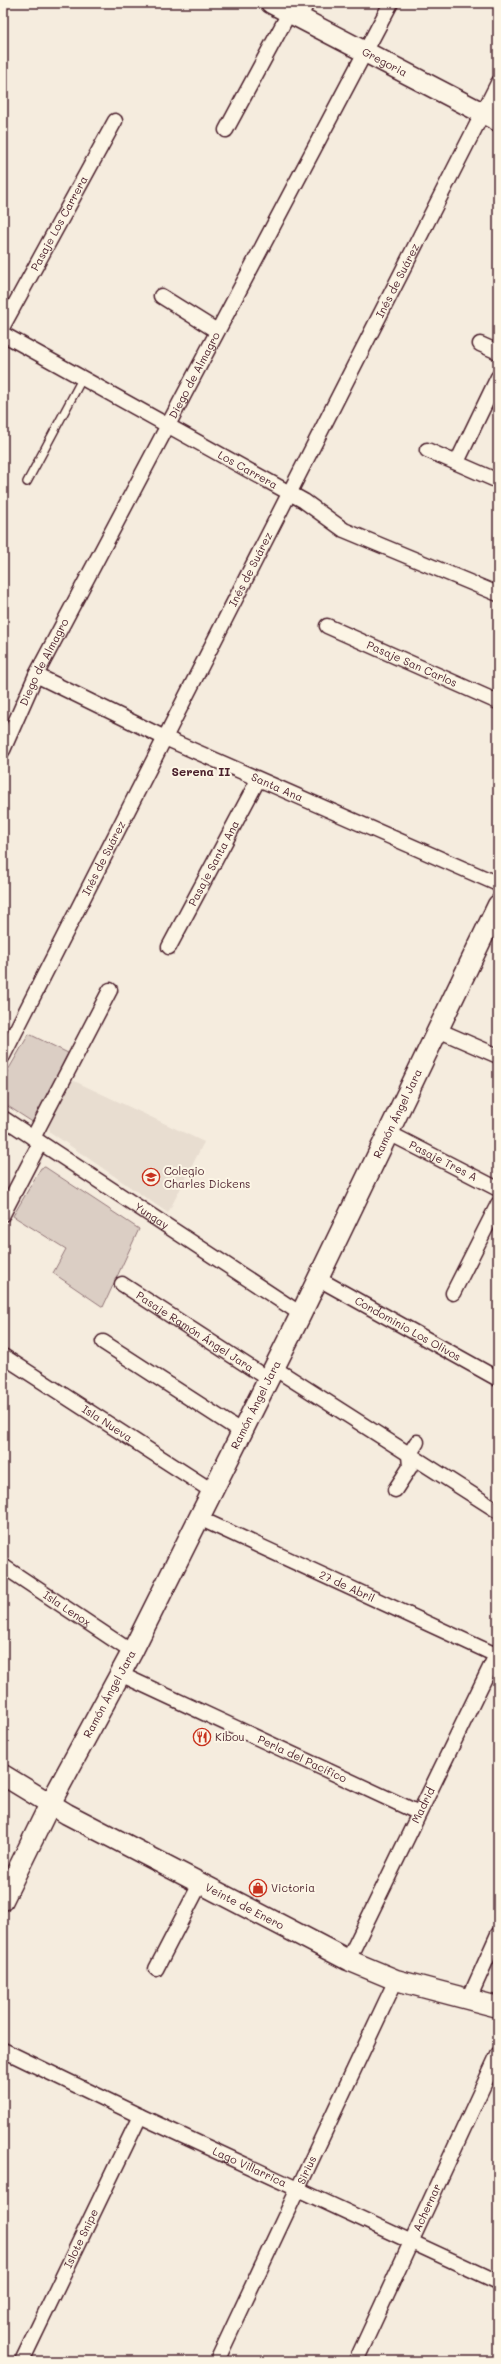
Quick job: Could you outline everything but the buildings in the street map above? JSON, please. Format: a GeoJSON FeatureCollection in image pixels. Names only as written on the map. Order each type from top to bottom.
{"type":"FeatureCollection","features":[{"type":"Feature","properties":{"kind":"main road","name":"Gregoria"},"geometry":{"type":"LineString","coordinates":[[271,3],[298,11],[365,52],[490,117]]}},
{"type":"Feature","properties":{"kind":"main road","name":"Ramón Ángel Jara"},"geometry":{"type":"LineString","coordinates":[[3,1900],[50,1804],[132,1652],[301,1314],[498,905]]}},
{"type":"Feature","properties":{"kind":"main road","name":"Veinte de Enero"},"geometry":{"type":"LineString","coordinates":[[3,1775],[50,1804],[348,1960],[396,1980],[498,2007]]}},
{"type":"Feature","properties":{"kind":"street","name":"Diego de Almagro"},"geometry":{"type":"LineString","coordinates":[[3,750],[36,675],[166,426],[391,3]]}},
{"type":"Feature","properties":{"kind":"street"},"geometry":{"type":"LineString","coordinates":[[226,130],[298,11]]}},
{"type":"Feature","properties":{"kind":"street","name":"Inés de Suárez"},"geometry":{"type":"LineString","coordinates":[[3,1056],[289,493],[490,117],[498,83]]}},
{"type":"Feature","properties":{"kind":"street","name":"Pasaje Los Carrera"},"geometry":{"type":"LineString","coordinates":[[3,326],[114,121]]}},
{"type":"Feature","properties":{"kind":"street"},"geometry":{"type":"LineString","coordinates":[[161,296],[217,331]]}},
{"type":"Feature","properties":{"kind":"street","name":"Los Carrera"},"geometry":{"type":"LineString","coordinates":[[3,334],[166,426],[289,493],[318,510],[344,530],[498,594]]}},
{"type":"Feature","properties":{"kind":"street"},"geometry":{"type":"LineString","coordinates":[[480,344],[498,352]]}},
{"type":"Feature","properties":{"kind":"street"},"geometry":{"type":"LineString","coordinates":[[457,462],[498,377]]}},
{"type":"Feature","properties":{"kind":"street"},"geometry":{"type":"LineString","coordinates":[[427,450],[498,481]]}},
{"type":"Feature","properties":{"kind":"street","name":"Pasaje San Carlos"},"geometry":{"type":"LineString","coordinates":[[327,626],[498,702]]}},
{"type":"Feature","properties":{"kind":"street","name":"Santa Ana"},"geometry":{"type":"LineString","coordinates":[[36,675],[165,738],[498,884]]}},
{"type":"Feature","properties":{"kind":"street","name":"Pasaje Santa Ana"},"geometry":{"type":"LineString","coordinates":[[169,947],[258,780]]}},
{"type":"Feature","properties":{"kind":"street"},"geometry":{"type":"LineString","coordinates":[[3,1214],[36,1140],[110,990]]}},
{"type":"Feature","properties":{"kind":"street"},"geometry":{"type":"LineString","coordinates":[[438,1030],[498,1056]]}},
{"type":"Feature","properties":{"kind":"street","name":"Yungay"},"geometry":{"type":"LineString","coordinates":[[3,1118],[301,1314]]}},
{"type":"Feature","properties":{"kind":"street","name":"Pasaje Tres A"},"geometry":{"type":"LineString","coordinates":[[389,1133],[498,1189]]}},
{"type":"Feature","properties":{"kind":"street"},"geometry":{"type":"LineString","coordinates":[[453,1292],[498,1204]]}},
{"type":"Feature","properties":{"kind":"street","name":"Condominio Los Olivos"},"geometry":{"type":"LineString","coordinates":[[318,1278],[498,1379]]}},
{"type":"Feature","properties":{"kind":"street","name":"Pasaje Ramón Ángel Jara"},"geometry":{"type":"LineString","coordinates":[[122,1284],[409,1455],[498,1511]]}},
{"type":"Feature","properties":{"kind":"street"},"geometry":{"type":"LineString","coordinates":[[103,1342],[242,1432]]}},
{"type":"Feature","properties":{"kind":"street","name":"Isla Nueva"},"geometry":{"type":"LineString","coordinates":[[3,1356],[212,1491]]}},
{"type":"Feature","properties":{"kind":"street"},"geometry":{"type":"LineString","coordinates":[[395,1490],[410,1467],[409,1455],[417,1442]]}},
{"type":"Feature","properties":{"kind":"street","name":"27 de Abril"},"geometry":{"type":"LineString","coordinates":[[198,1518],[497,1653]]}},
{"type":"Feature","properties":{"kind":"street","name":"Isla Lenox"},"geometry":{"type":"LineString","coordinates":[[3,1566],[132,1652]]}},
{"type":"Feature","properties":{"kind":"street","name":"Madrid"},"geometry":{"type":"LineString","coordinates":[[348,1960],[497,1653]]}},
{"type":"Feature","properties":{"kind":"street","name":"Perla del Pacífico"},"geometry":{"type":"LineString","coordinates":[[120,1674],[419,1813]]}},
{"type":"Feature","properties":{"kind":"street"},"geometry":{"type":"LineString","coordinates":[[156,1969],[201,1882]]}},
{"type":"Feature","properties":{"kind":"street"},"geometry":{"type":"LineString","coordinates":[[468,2000],[498,1934]]}},
{"type":"Feature","properties":{"kind":"street","name":"Sirius"},"geometry":{"type":"LineString","coordinates":[[217,2361],[396,1980]]}},
{"type":"Feature","properties":{"kind":"street","name":"Lago Villarrica"},"geometry":{"type":"LineString","coordinates":[[3,2050],[140,2116],[498,2282]]}},
{"type":"Feature","properties":{"kind":"street","name":"Achernar"},"geometry":{"type":"LineString","coordinates":[[356,2361],[412,2243],[498,2054]]}},
{"type":"Feature","properties":{"kind":"street","name":"Islote Snipe"},"geometry":{"type":"LineString","coordinates":[[22,2361],[140,2116]]}},
{"type":"Feature","properties":{"kind":"lane"},"geometry":{"type":"LineString","coordinates":[[27,482],[82,378]]}},
{"type":"Feature","properties":{"kind":"shaded area"},"geometry":{"type":"Polygon","coordinates":[[[29,1034],[68,1053],[34,1123],[3,1103],[3,1079],[29,1034]]]}},
{"type":"Feature","properties":{"kind":"shaded area","name":"Colegio Charles Dickens"},"geometry":{"type":"Polygon","coordinates":[[[70,1079],[204,1142],[168,1213],[50,1132],[48,1121],[70,1079]]]}},
{"type":"Feature","properties":{"kind":"shaded area"},"geometry":{"type":"Polygon","coordinates":[[[45,1167],[139,1229],[103,1307],[53,1273],[66,1249],[13,1216],[41,1168],[45,1167]]]}},
{"type":"Feature","properties":{"kind":"place","name":"Colegio Charles Dickens"},"geometry":{"type":"Point","coordinates":[151,1177]}},
{"type":"Feature","properties":{"kind":"place","name":"Kibou"},"geometry":{"type":"Point","coordinates":[202,1737]}},
{"type":"Feature","properties":{"kind":"place","name":"Victoria"},"geometry":{"type":"Point","coordinates":[258,1888]}},
{"type":"Feature","properties":{"kind":"district","name":"Serena II"},"geometry":{"type":"Point","coordinates":[201,772]}}]}
